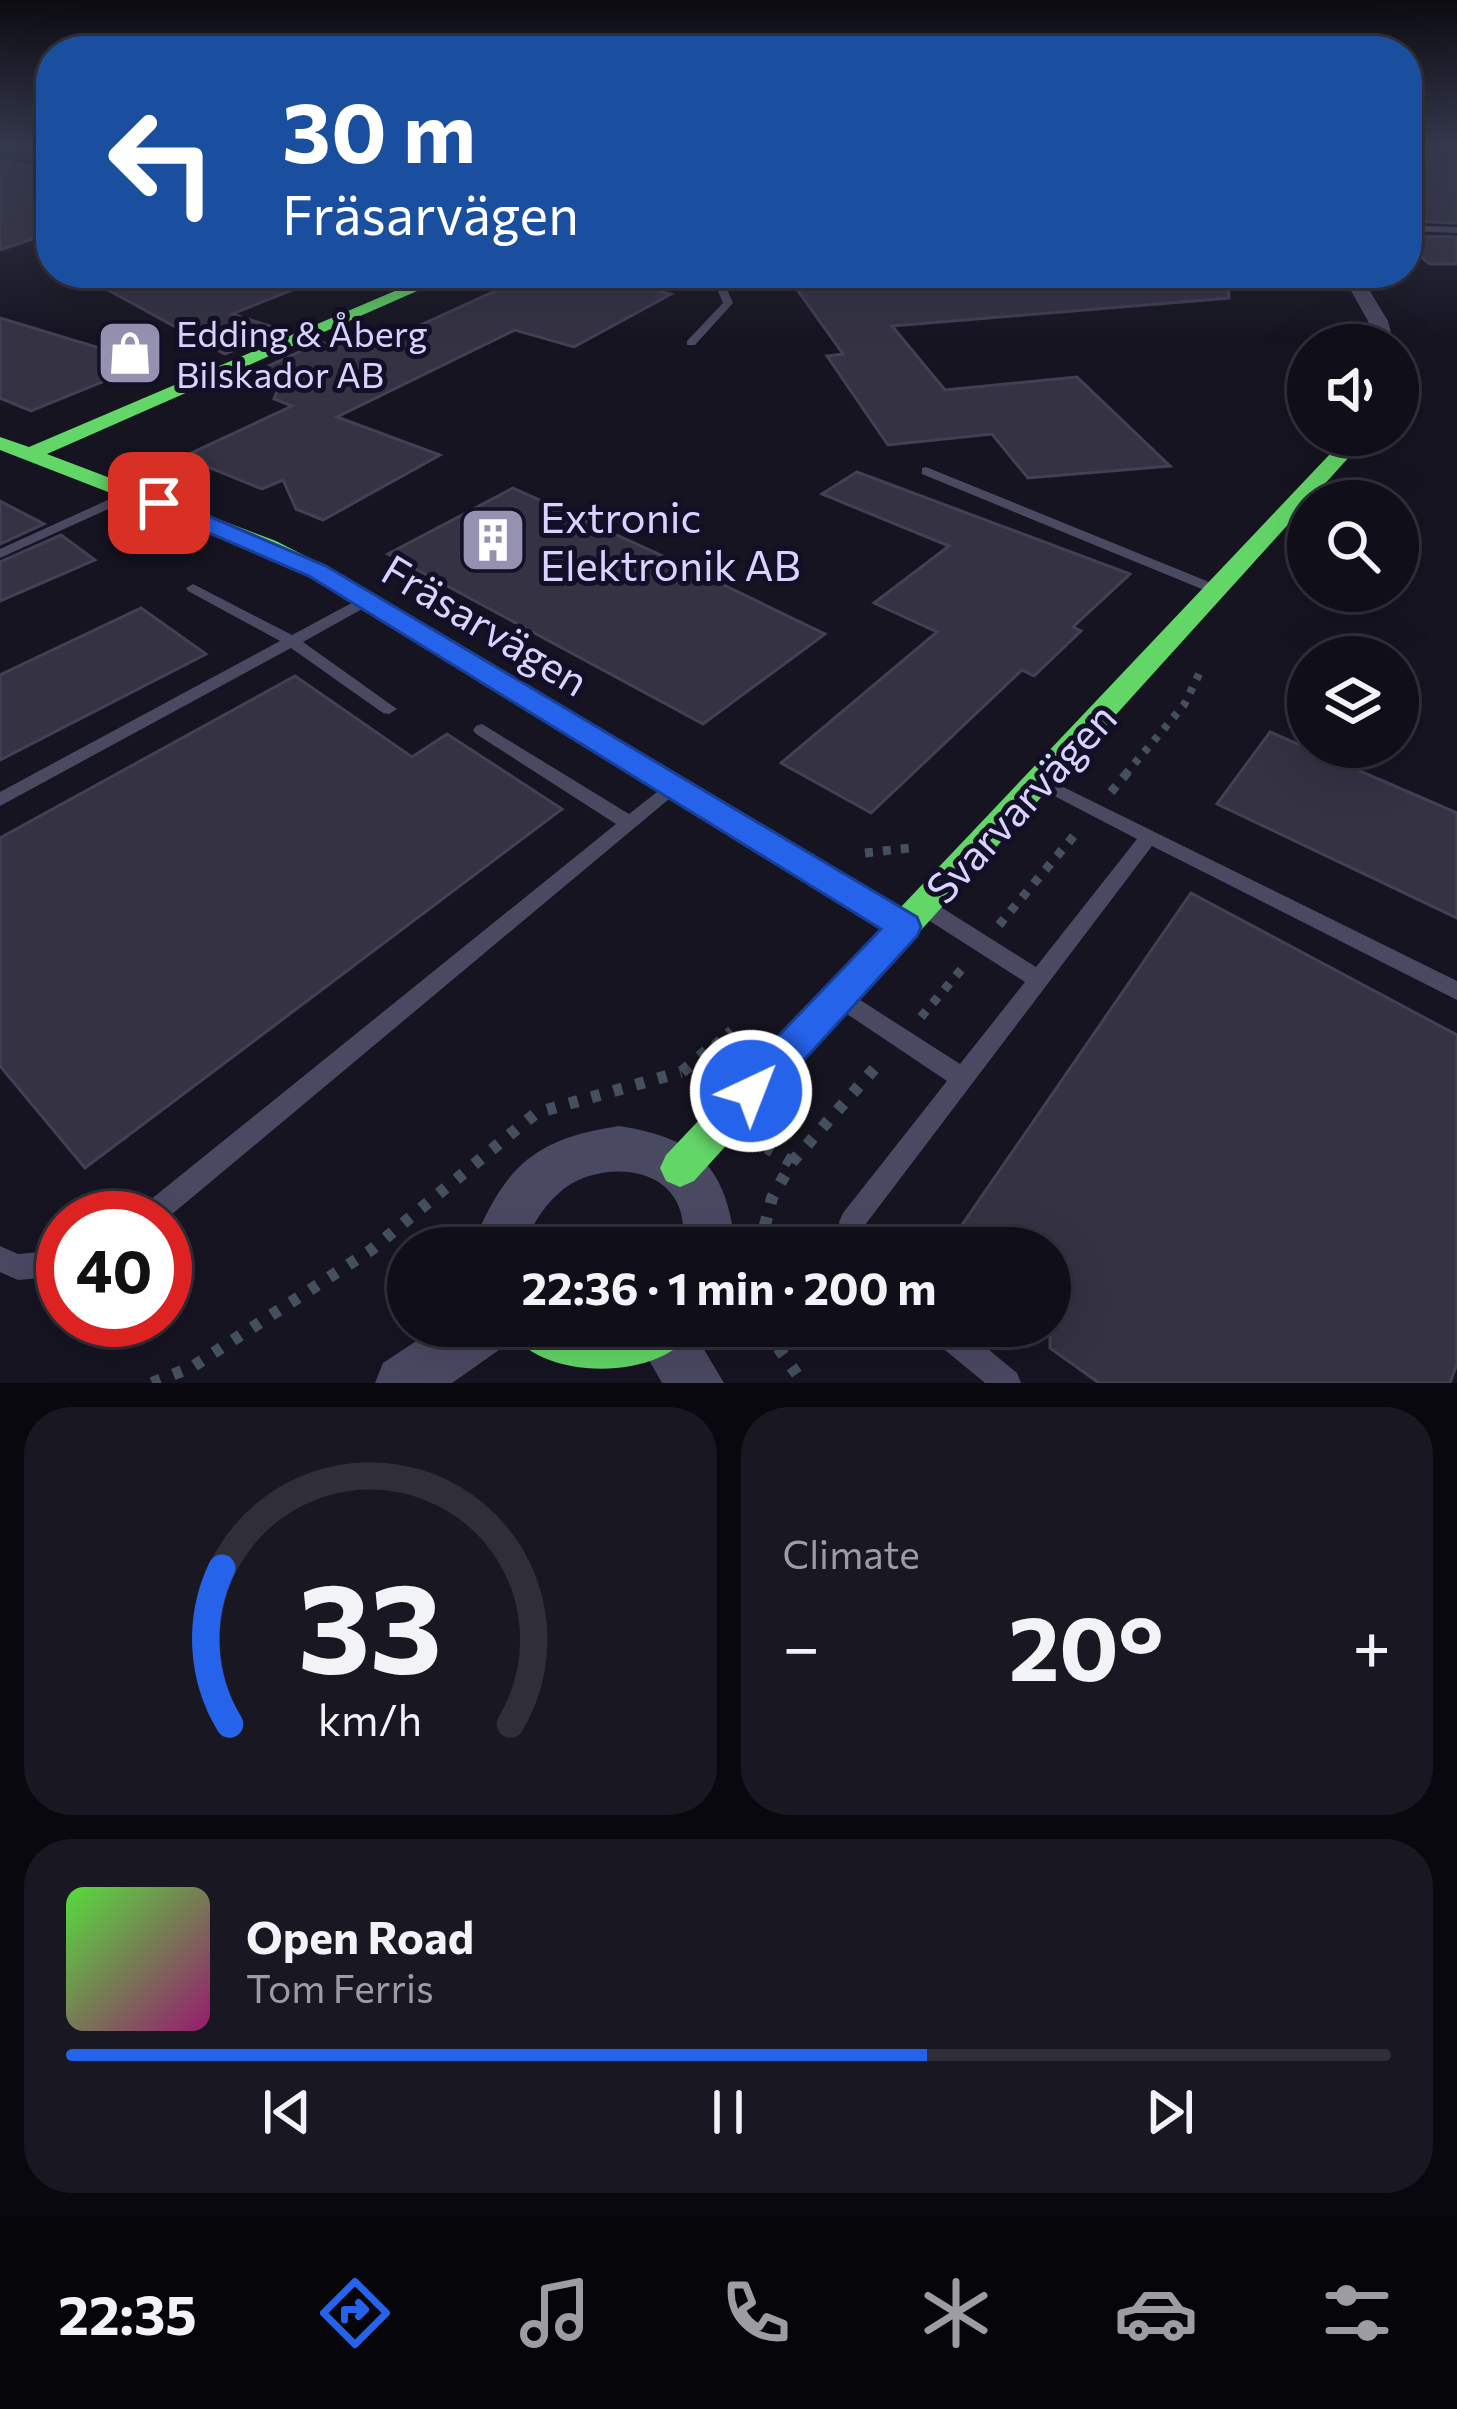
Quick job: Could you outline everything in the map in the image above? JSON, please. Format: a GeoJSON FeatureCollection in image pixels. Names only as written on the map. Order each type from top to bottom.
{"type":"FeatureCollection","features":[{"type":"Feature","properties":{"kind":"street"},"geometry":{"type":"LineString","coordinates":[[10,449],[412,288]]}},
{"type":"Feature","properties":{"kind":"street"},"geometry":{"type":"LineString","coordinates":[[1359,288],[1379,324]]}},
{"type":"Feature","properties":{"kind":"street","name":"Fräsarvägen"},"geometry":{"type":"LineString","coordinates":[[10,449],[268,546],[674,788],[914,917]]}},
{"type":"Feature","properties":{"kind":"street","name":"Svarvarvägen"},"geometry":{"type":"LineString","coordinates":[[680,1168],[1340,456]]}},
{"type":"Feature","properties":{"kind":"street"},"geometry":{"type":"LineString","coordinates":[[504,1227],[515,1200],[532,1180],[583,1150],[616,1145],[680,1168],[703,1200],[707,1227]]}},
{"type":"Feature","properties":{"kind":"street"},"geometry":{"type":"LineString","coordinates":[[403,1383],[456,1347]]}},
{"type":"Feature","properties":{"kind":"street"},"geometry":{"type":"LineString","coordinates":[[567,1347],[588,1355],[638,1347]]}},
{"type":"Feature","properties":{"kind":"street"},"geometry":{"type":"LineString","coordinates":[[677,1347],[696,1383]]}},
{"type":"Feature","properties":{"kind":"lane"},"geometry":{"type":"LineString","coordinates":[[1422,229],[1457,230]]}},
{"type":"Feature","properties":{"kind":"lane"},"geometry":{"type":"LineString","coordinates":[[691,343],[728,303],[722,288]]}},
{"type":"Feature","properties":{"kind":"lane"},"geometry":{"type":"LineString","coordinates":[[926,471],[1216,590]]}},
{"type":"Feature","properties":{"kind":"lane"},"geometry":{"type":"LineString","coordinates":[[0,554],[132,493]]}},
{"type":"Feature","properties":{"kind":"lane"},"geometry":{"type":"LineString","coordinates":[[193,588],[291,641],[389,709]]}},
{"type":"Feature","properties":{"kind":"lane"},"geometry":{"type":"LineString","coordinates":[[0,800],[366,601]]}},
{"type":"Feature","properties":{"kind":"lane"},"geometry":{"type":"LineString","coordinates":[[482,730],[630,824]]}},
{"type":"Feature","properties":{"kind":"lane"},"geometry":{"type":"LineString","coordinates":[[1039,781],[1457,991]]}},
{"type":"Feature","properties":{"kind":"lane"},"geometry":{"type":"LineString","coordinates":[[181,1191],[674,788]]}},
{"type":"Feature","properties":{"kind":"lane"},"geometry":{"type":"LineString","coordinates":[[853,1227],[852,1222],[1149,837]]}},
{"type":"Feature","properties":{"kind":"lane"},"geometry":{"type":"LineString","coordinates":[[914,917],[982,944],[1039,980]]}},
{"type":"Feature","properties":{"kind":"lane"},"geometry":{"type":"LineString","coordinates":[[838,997],[963,1078]]}},
{"type":"Feature","properties":{"kind":"lane"},"geometry":{"type":"LineString","coordinates":[[0,1259],[18,1267],[36,1266]]}},
{"type":"Feature","properties":{"kind":"lane"},"geometry":{"type":"LineString","coordinates":[[963,1347],[1007,1383]]}},
{"type":"Feature","properties":{"kind":"path"},"geometry":{"type":"LineString","coordinates":[[792,1162],[1184,705],[1204,663]]}},
{"type":"Feature","properties":{"kind":"path"},"geometry":{"type":"LineString","coordinates":[[850,854],[919,848]]}},
{"type":"Feature","properties":{"kind":"path"},"geometry":{"type":"LineString","coordinates":[[778,1347],[803,1383]]}},
{"type":"Feature","properties":{"kind":"building"},"geometry":{"type":"Polygon","coordinates":[[[0,210],[36,210],[36,238],[0,250],[0,210]]]}},
{"type":"Feature","properties":{"kind":"building"},"geometry":{"type":"Polygon","coordinates":[[[1422,210],[1457,210],[1457,223],[1422,222],[1422,210]]]}},
{"type":"Feature","properties":{"kind":"building"},"geometry":{"type":"Polygon","coordinates":[[[1422,236],[1457,237],[1457,264],[1430,264],[1422,258],[1422,236]]]}},
{"type":"Feature","properties":{"kind":"building"},"geometry":{"type":"Polygon","coordinates":[[[104,288],[297,288],[232,314],[282,330],[225,354],[104,288]]]}},
{"type":"Feature","properties":{"kind":"building"},"geometry":{"type":"Polygon","coordinates":[[[502,288],[646,288],[671,294],[574,347],[515,330],[337,417],[440,455],[323,520],[296,509],[283,480],[262,489],[183,457],[292,406],[274,399],[280,384],[257,371],[321,342],[336,347],[373,331],[394,337],[502,288]]]}},
{"type":"Feature","properties":{"kind":"building"},"geometry":{"type":"Polygon","coordinates":[[[796,288],[1229,288],[1229,298],[892,326],[945,390],[1077,377],[1170,466],[1028,478],[992,434],[888,445],[827,356],[843,354],[796,288]]]}},
{"type":"Feature","properties":{"kind":"building"},"geometry":{"type":"Polygon","coordinates":[[[0,318],[149,363],[31,411],[0,398],[0,318]]]}},
{"type":"Feature","properties":{"kind":"building"},"geometry":{"type":"Polygon","coordinates":[[[857,472],[1130,574],[1073,627],[1081,631],[1034,676],[1022,670],[871,813],[781,763],[937,632],[874,603],[949,546],[822,494],[857,472]]]}},
{"type":"Feature","properties":{"kind":"building"},"geometry":{"type":"Polygon","coordinates":[[[513,488],[825,634],[703,724],[388,554],[513,488]]]}},
{"type":"Feature","properties":{"kind":"building"},"geometry":{"type":"Polygon","coordinates":[[[0,501],[44,524],[0,544],[0,501]]]}},
{"type":"Feature","properties":{"kind":"building"},"geometry":{"type":"Polygon","coordinates":[[[61,535],[95,560],[0,601],[0,562],[61,535]]]}},
{"type":"Feature","properties":{"kind":"building"},"geometry":{"type":"Polygon","coordinates":[[[141,608],[206,654],[0,760],[0,675],[141,608]]]}},
{"type":"Feature","properties":{"kind":"building"},"geometry":{"type":"Polygon","coordinates":[[[295,676],[412,757],[447,734],[562,809],[85,1168],[0,1066],[0,838],[295,676]]]}},
{"type":"Feature","properties":{"kind":"building"},"geometry":{"type":"Polygon","coordinates":[[[1270,732],[1287,739],[1287,768],[1353,768],[1457,813],[1457,918],[1217,804],[1270,732]]]}},
{"type":"Feature","properties":{"kind":"building"},"geometry":{"type":"Polygon","coordinates":[[[1191,893],[1457,1035],[1457,1364],[1450,1383],[1099,1383],[1050,1348],[1071,1347],[1071,1227],[960,1227],[1191,893]]]}},
{"type":"Feature","properties":{"kind":"traffic: fast"},"geometry":{"type":"LineString","coordinates":[[30,454],[415,288]]}},
{"type":"Feature","properties":{"kind":"traffic: fast"},"geometry":{"type":"LineString","coordinates":[[0,443],[268,546],[317,571],[904,927]]}},
{"type":"Feature","properties":{"kind":"traffic: fast"},"geometry":{"type":"LineString","coordinates":[[680,1168],[1340,456]]}},
{"type":"Feature","properties":{"kind":"traffic: fast"},"geometry":{"type":"LineString","coordinates":[[569,1347],[602,1353],[639,1347]]}},
{"type":"Feature","properties":{"kind":"place","name":"Edding & Åberg Bilskador AB"},"geometry":{"type":"Point","coordinates":[130,353]}},
{"type":"Feature","properties":{"kind":"place","name":"Extronic Elektronik AB"},"geometry":{"type":"Point","coordinates":[493,540]}},
{"type":"Feature","properties":{"kind":"route"},"geometry":{"type":"LineString","coordinates":[[159,503],[317,571],[904,927],[751,1091]]}}]}
